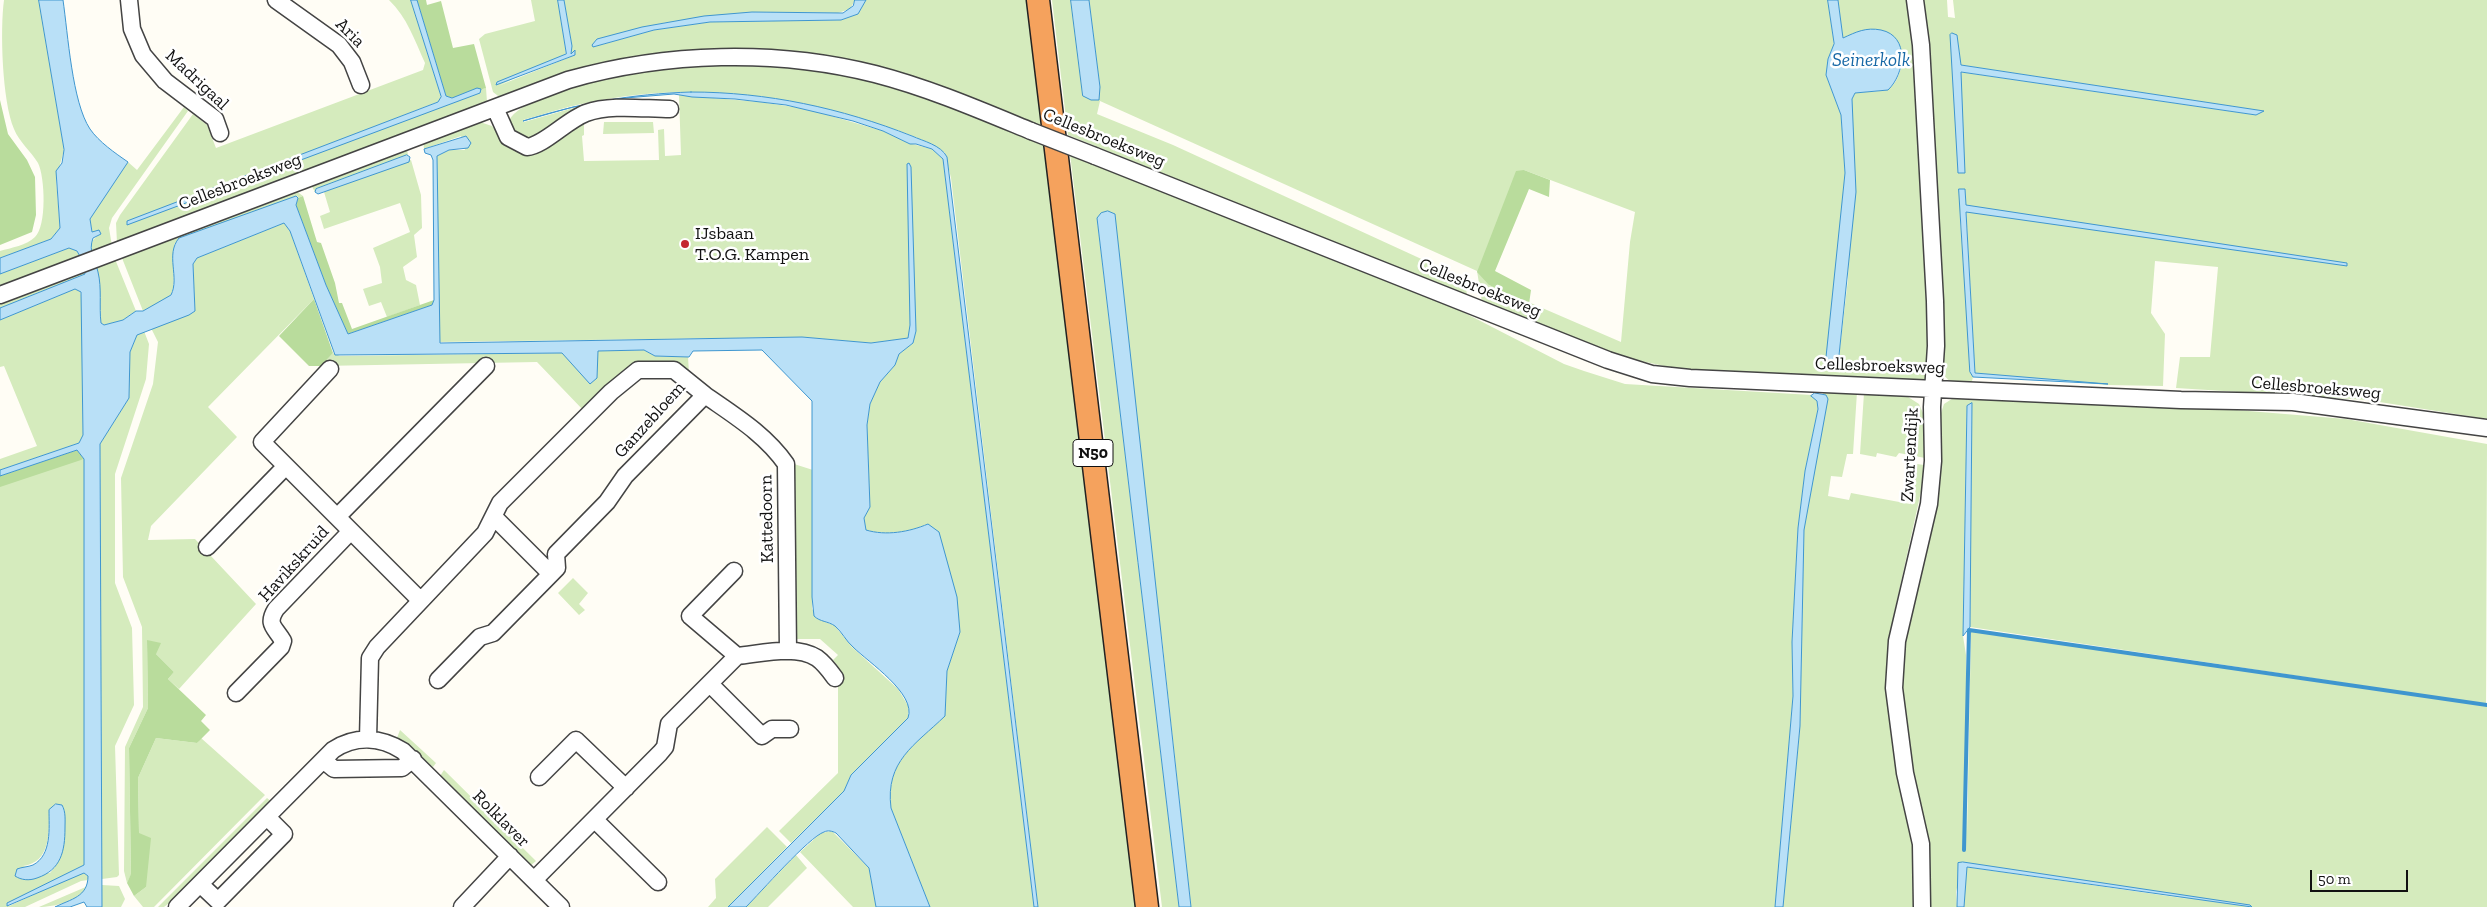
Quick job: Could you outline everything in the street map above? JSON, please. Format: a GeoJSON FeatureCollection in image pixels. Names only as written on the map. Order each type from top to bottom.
{"type":"FeatureCollection","features":[{"type":"Feature","properties":{"kind":"highway","name":"N50"},"geometry":{"type":"LineString","coordinates":[[1038,0],[1147,907]]}},
{"type":"Feature","properties":{"kind":"highway","name":"N50"},"geometry":{"type":"LineString","coordinates":[[1046,0],[1154,907]]}},
{"type":"Feature","properties":{"kind":"street","name":"Madrigaal"},"geometry":{"type":"LineString","coordinates":[[129,0],[132,29],[143,55],[165,81],[216,119],[220,133]]}},
{"type":"Feature","properties":{"kind":"street","name":"Aria"},"geometry":{"type":"LineString","coordinates":[[276,0],[339,46],[352,62],[361,85]]}},
{"type":"Feature","properties":{"kind":"street","name":"Zwartendijk"},"geometry":{"type":"LineString","coordinates":[[1915,0],[1921,44],[1935,301],[1936,346],[1933,461],[1929,504],[1896,641],[1894,688],[1905,773],[1921,844],[1922,907]]}},
{"type":"Feature","properties":{"kind":"street","name":"Cellesbroeksweg"},"geometry":{"type":"LineString","coordinates":[[0,295],[568,80],[653,62],[716,57],[788,60],[847,68],[941,94],[1632,369],[1652,374],[1690,378],[2181,400],[2293,402],[2487,428]]}},
{"type":"Feature","properties":{"kind":"street"},"geometry":{"type":"LineString","coordinates":[[495,108],[508,137],[527,147],[539,144],[573,119],[597,110],[670,109]]}},
{"type":"Feature","properties":{"kind":"street","name":"Havikskruid"},"geometry":{"type":"LineString","coordinates":[[337,517],[486,366]]}},
{"type":"Feature","properties":{"kind":"street","name":"Havikskruid"},"geometry":{"type":"LineString","coordinates":[[330,369],[262,442],[420,600]]}},
{"type":"Feature","properties":{"kind":"street","name":"Ganzebloem"},"geometry":{"type":"LineString","coordinates":[[368,739],[370,658],[377,646],[485,533],[503,500],[611,392],[638,370],[674,370],[705,395],[626,476],[607,502],[556,554],[557,568],[494,633],[480,637],[438,680]]}},
{"type":"Feature","properties":{"kind":"street","name":"Kattedoorn"},"geometry":{"type":"LineString","coordinates":[[705,395],[759,432],[774,447],[786,464],[788,651]]}},
{"type":"Feature","properties":{"kind":"street"},"geometry":{"type":"LineString","coordinates":[[207,547],[286,466]]}},
{"type":"Feature","properties":{"kind":"street"},"geometry":{"type":"LineString","coordinates":[[494,517],[550,574]]}},
{"type":"Feature","properties":{"kind":"street","name":"Havikskruid"},"geometry":{"type":"LineString","coordinates":[[236,693],[281,647],[283,641],[271,624],[271,617],[276,609],[351,531]]}},
{"type":"Feature","properties":{"kind":"street","name":"Kattedoorn"},"geometry":{"type":"LineString","coordinates":[[734,571],[690,616],[736,656]]}},
{"type":"Feature","properties":{"kind":"street"},"geometry":{"type":"LineString","coordinates":[[534,880],[665,747],[669,724],[736,656],[788,651],[804,653],[817,658],[836,678]]}},
{"type":"Feature","properties":{"kind":"street"},"geometry":{"type":"LineString","coordinates":[[710,684],[762,736],[772,729],[790,729]]}},
{"type":"Feature","properties":{"kind":"street","name":"Rolklaver"},"geometry":{"type":"LineString","coordinates":[[177,907],[340,745],[368,739],[390,743],[413,760],[561,907]]}},
{"type":"Feature","properties":{"kind":"street"},"geometry":{"type":"LineString","coordinates":[[539,777],[576,740],[626,788]]}},
{"type":"Feature","properties":{"kind":"street"},"geometry":{"type":"LineString","coordinates":[[323,760],[334,769],[402,768],[413,760]]}},
{"type":"Feature","properties":{"kind":"street"},"geometry":{"type":"LineString","coordinates":[[200,884],[218,901],[284,834],[267,817]]}},
{"type":"Feature","properties":{"kind":"street"},"geometry":{"type":"LineString","coordinates":[[595,820],[658,882]]}},
{"type":"Feature","properties":{"kind":"street"},"geometry":{"type":"LineString","coordinates":[[462,907],[510,856]]}},
{"type":"Feature","properties":{"kind":"green space"},"geometry":{"type":"Polygon","coordinates":[[[4,0],[39,0],[64,150],[56,179],[60,228],[51,239],[0,258],[0,251],[23,244],[35,237],[42,223],[44,201],[38,163],[16,134],[10,117],[2,46],[4,0]]]}},
{"type":"Feature","properties":{"kind":"green space"},"geometry":{"type":"Polygon","coordinates":[[[389,0],[411,0],[441,97],[440,101],[126,223],[480,93],[481,89],[486,88],[487,102],[117,243],[116,223],[120,215],[193,114],[207,125],[216,148],[423,70],[425,63],[410,30],[401,14],[389,0]]]}},
{"type":"Feature","properties":{"kind":"green space"},"geometry":{"type":"Polygon","coordinates":[[[417,0],[426,0],[427,5],[441,1],[453,48],[474,44],[486,88],[452,98],[446,96],[417,0]]]}},
{"type":"Feature","properties":{"kind":"green space"},"geometry":{"type":"Polygon","coordinates":[[[531,0],[558,0],[566,54],[498,86],[575,55],[575,51],[570,55],[572,46],[564,0],[855,0],[850,9],[838,13],[752,12],[663,23],[597,39],[593,47],[654,30],[710,22],[841,20],[858,14],[866,0],[1034,0],[1050,131],[967,100],[727,52],[502,99],[493,92],[479,39],[485,34],[535,21],[531,0]]]}},
{"type":"Feature","properties":{"kind":"green space"},"geometry":{"type":"Polygon","coordinates":[[[1052,0],[1071,0],[1083,96],[1100,87],[1089,0],[1828,0],[1834,44],[1828,59],[1826,75],[1841,115],[1845,173],[1836,278],[1832,370],[1838,365],[1848,279],[1852,99],[1855,93],[1886,90],[1891,87],[1899,75],[1902,64],[1843,38],[1838,0],[1910,0],[1932,365],[1927,379],[1916,383],[1678,369],[1609,354],[1482,302],[1477,271],[1100,101],[1097,114],[1173,145],[1465,279],[1467,296],[1068,135],[1052,0]],[[1524,170],[1489,285],[1621,342],[1630,242],[1635,212],[1524,170]]]}},
{"type":"Feature","properties":{"kind":"green space"},"geometry":{"type":"Polygon","coordinates":[[[1919,0],[1947,0],[1948,17],[1955,18],[1953,0],[2487,0],[2487,419],[2367,400],[2176,388],[2180,357],[2210,357],[2218,267],[2155,261],[2151,313],[2165,334],[2163,386],[2107,385],[1975,373],[1965,190],[1960,216],[1970,371],[1973,377],[1971,385],[1950,381],[1941,370],[1919,0]],[[1957,35],[1960,72],[2256,115],[2263,111],[1961,65],[1957,35]]]}},
{"type":"Feature","properties":{"kind":"green space"},"geometry":{"type":"Polygon","coordinates":[[[685,63],[779,65],[841,73],[932,99],[1049,145],[1141,907],[1038,907],[951,178],[945,153],[927,142],[908,134],[834,111],[799,103],[728,93],[656,93],[570,106],[523,120],[524,122],[584,105],[533,140],[517,138],[508,123],[517,111],[560,91],[617,76],[685,63]]]}},
{"type":"Feature","properties":{"kind":"green space"},"geometry":{"type":"Polygon","coordinates":[[[679,95],[760,102],[807,109],[883,131],[908,143],[932,149],[943,159],[1034,907],[930,907],[891,808],[890,792],[893,778],[904,755],[945,716],[947,671],[960,632],[928,524],[905,531],[881,533],[866,530],[864,518],[870,507],[867,425],[870,404],[880,382],[895,365],[899,354],[913,343],[916,331],[909,164],[909,338],[871,343],[802,337],[439,342],[437,156],[449,150],[465,150],[461,136],[424,149],[423,142],[477,121],[492,126],[508,145],[584,122],[584,135],[582,136],[584,161],[659,160],[658,130],[664,129],[665,156],[681,155],[679,95]]]}},
{"type":"Feature","properties":{"kind":"green space"},"geometry":{"type":"Polygon","coordinates":[[[0,100],[8,134],[27,160],[35,177],[36,215],[32,232],[0,245],[0,100]]]}},
{"type":"Feature","properties":{"kind":"green space"},"geometry":{"type":"Polygon","coordinates":[[[184,107],[188,111],[112,218],[109,228],[112,246],[91,256],[93,241],[101,234],[92,232],[90,219],[128,162],[137,170],[184,107]]]}},
{"type":"Feature","properties":{"kind":"green space"},"geometry":{"type":"Polygon","coordinates":[[[604,122],[653,122],[654,133],[603,134],[604,122]]]}},
{"type":"Feature","properties":{"kind":"green space"},"geometry":{"type":"Polygon","coordinates":[[[407,149],[408,155],[316,189],[315,192],[311,185],[407,149]]]}},
{"type":"Feature","properties":{"kind":"green space"},"geometry":{"type":"Polygon","coordinates":[[[1070,154],[1461,311],[1564,364],[1584,371],[1625,384],[1812,395],[1817,401],[1818,409],[1805,471],[1798,528],[1792,642],[1793,696],[1775,907],[1191,907],[1162,639],[1097,219],[1179,907],[1162,907],[1070,154]]]}},
{"type":"Feature","properties":{"kind":"green space"},"geometry":{"type":"Polygon","coordinates":[[[411,160],[421,195],[422,228],[414,235],[417,257],[403,267],[406,280],[416,285],[420,305],[387,317],[381,302],[369,306],[363,289],[382,283],[380,267],[373,248],[410,232],[400,203],[324,229],[320,216],[330,212],[324,192],[411,160]]]}},
{"type":"Feature","properties":{"kind":"green space"},"geometry":{"type":"Polygon","coordinates":[[[1524,170],[1550,180],[1549,197],[1529,189],[1495,271],[1531,290],[1529,304],[1489,285],[1477,272],[1516,171],[1524,170]]]}},
{"type":"Feature","properties":{"kind":"green space"},"geometry":{"type":"Polygon","coordinates":[[[295,190],[303,196],[298,198],[297,196],[175,243],[173,256],[174,281],[171,294],[165,300],[143,311],[120,253],[295,190]]]}},
{"type":"Feature","properties":{"kind":"green space"},"geometry":{"type":"Polygon","coordinates":[[[303,196],[317,242],[321,243],[335,283],[339,303],[342,303],[352,329],[434,300],[432,305],[348,334],[326,285],[296,205],[298,198],[303,196]]]}},
{"type":"Feature","properties":{"kind":"green space"},"geometry":{"type":"Polygon","coordinates":[[[284,223],[290,231],[314,299],[208,407],[237,437],[151,526],[148,540],[195,539],[256,604],[179,689],[168,679],[174,672],[156,654],[147,640],[148,708],[129,748],[131,875],[127,883],[124,871],[125,747],[143,707],[142,627],[123,577],[121,478],[153,384],[158,342],[151,328],[195,311],[193,264],[197,258],[284,223]]]}},
{"type":"Feature","properties":{"kind":"green space"},"geometry":{"type":"Polygon","coordinates":[[[69,248],[77,251],[82,259],[0,290],[0,274],[69,248]]]}},
{"type":"Feature","properties":{"kind":"green space"},"geometry":{"type":"Polygon","coordinates":[[[115,259],[136,311],[123,320],[104,325],[101,323],[98,272],[95,264],[115,259]]]}},
{"type":"Feature","properties":{"kind":"green space"},"geometry":{"type":"Polygon","coordinates":[[[83,268],[85,274],[0,308],[0,300],[83,268]]]}},
{"type":"Feature","properties":{"kind":"green space"},"geometry":{"type":"Polygon","coordinates":[[[75,289],[80,291],[82,299],[83,436],[79,443],[0,470],[0,459],[37,446],[4,366],[0,367],[0,320],[75,289]]]}},
{"type":"Feature","properties":{"kind":"green space"},"geometry":{"type":"Polygon","coordinates":[[[314,299],[333,353],[321,366],[309,366],[279,336],[314,299]]]}},
{"type":"Feature","properties":{"kind":"green space"},"geometry":{"type":"Polygon","coordinates":[[[144,331],[149,344],[146,379],[115,474],[115,583],[132,628],[134,705],[115,746],[119,875],[102,879],[100,444],[129,398],[130,352],[137,335],[144,331]]]}},
{"type":"Feature","properties":{"kind":"green space"},"geometry":{"type":"Polygon","coordinates":[[[644,350],[655,356],[688,357],[689,373],[623,371],[585,412],[537,362],[321,366],[333,353],[340,356],[562,353],[597,378],[597,351],[644,350]]]}},
{"type":"Feature","properties":{"kind":"green space"},"geometry":{"type":"Polygon","coordinates":[[[1824,391],[1857,392],[1853,454],[1847,454],[1842,477],[1831,476],[1828,496],[1849,500],[1851,493],[1910,504],[1916,480],[1906,477],[1910,463],[1924,465],[1922,487],[1893,618],[1887,672],[1915,843],[1917,907],[1783,907],[1800,726],[1804,529],[1827,399],[1823,394],[1824,391]]]}},
{"type":"Feature","properties":{"kind":"green space"},"geometry":{"type":"Polygon","coordinates":[[[1864,393],[1905,395],[1919,404],[1923,413],[1925,458],[1899,453],[1896,457],[1877,453],[1876,457],[1860,454],[1864,393]]]}},
{"type":"Feature","properties":{"kind":"green space"},"geometry":{"type":"Polygon","coordinates":[[[1958,395],[2212,408],[2346,419],[2487,444],[2486,704],[1970,627],[1972,403],[1967,406],[1963,636],[1966,655],[1967,834],[1971,631],[2487,706],[2487,907],[1964,907],[1966,867],[2196,900],[1963,862],[1956,892],[1957,907],[1926,907],[1898,683],[1940,416],[1944,404],[1958,395]]]}},
{"type":"Feature","properties":{"kind":"green space"},"geometry":{"type":"Polygon","coordinates":[[[77,450],[84,459],[0,487],[0,476],[77,450]]]}},
{"type":"Feature","properties":{"kind":"green space"},"geometry":{"type":"Polygon","coordinates":[[[84,459],[84,865],[6,905],[9,906],[79,874],[84,873],[88,876],[88,880],[81,881],[25,907],[0,907],[0,476],[84,459]],[[56,804],[49,810],[48,836],[44,852],[39,859],[23,866],[50,873],[56,866],[63,841],[62,805],[56,804]]]}},
{"type":"Feature","properties":{"kind":"green space"},"geometry":{"type":"Polygon","coordinates":[[[794,464],[813,470],[812,609],[825,622],[834,625],[852,647],[898,689],[909,707],[908,718],[851,775],[844,791],[791,843],[779,831],[838,773],[838,666],[833,660],[838,655],[820,639],[795,639],[794,464]]]}},
{"type":"Feature","properties":{"kind":"green space"},"geometry":{"type":"Polygon","coordinates":[[[573,578],[588,593],[579,604],[585,610],[579,615],[558,593],[573,578]]]}},
{"type":"Feature","properties":{"kind":"green space"},"geometry":{"type":"Polygon","coordinates":[[[147,640],[161,643],[156,654],[174,672],[168,679],[206,715],[201,721],[210,730],[197,743],[156,738],[138,778],[139,833],[151,838],[146,887],[134,896],[127,883],[131,874],[129,748],[148,708],[147,640]]]}},
{"type":"Feature","properties":{"kind":"green space"},"geometry":{"type":"Polygon","coordinates":[[[400,730],[436,763],[433,767],[397,738],[400,730]]]}},
{"type":"Feature","properties":{"kind":"green space"},"geometry":{"type":"Polygon","coordinates":[[[156,738],[197,743],[201,738],[265,795],[154,907],[143,907],[134,896],[146,887],[139,833],[138,778],[156,738]]]}},
{"type":"Feature","properties":{"kind":"green space"},"geometry":{"type":"Polygon","coordinates":[[[444,770],[536,861],[530,866],[440,776],[444,770]]]}},
{"type":"Feature","properties":{"kind":"green space"},"geometry":{"type":"Polygon","coordinates":[[[267,798],[272,802],[177,897],[164,907],[158,907],[267,798]]]}},
{"type":"Feature","properties":{"kind":"green space"},"geometry":{"type":"Polygon","coordinates":[[[767,827],[787,847],[728,907],[708,907],[716,898],[715,879],[767,827]]]}},
{"type":"Feature","properties":{"kind":"green space"},"geometry":{"type":"Polygon","coordinates":[[[832,831],[869,868],[876,907],[853,907],[800,852],[821,833],[832,831]]]}},
{"type":"Feature","properties":{"kind":"green space"},"geometry":{"type":"Polygon","coordinates":[[[796,855],[807,868],[768,907],[746,907],[796,855]]]}},
{"type":"Feature","properties":{"kind":"green space"},"geometry":{"type":"Polygon","coordinates":[[[102,885],[119,886],[125,899],[121,907],[102,907],[102,885]]]}},
{"type":"Feature","properties":{"kind":"green space"},"geometry":{"type":"Polygon","coordinates":[[[88,886],[80,896],[66,902],[39,907],[88,886]]]}},
{"type":"Feature","properties":{"kind":"water"},"geometry":{"type":"Polygon","coordinates":[[[39,0],[63,0],[75,85],[84,117],[90,129],[98,138],[128,162],[90,219],[92,232],[99,230],[101,234],[93,238],[91,247],[99,278],[101,323],[104,325],[123,320],[136,311],[143,311],[171,295],[174,281],[173,252],[179,238],[296,196],[298,198],[296,205],[326,285],[348,334],[432,305],[434,300],[433,160],[431,155],[425,153],[424,149],[466,136],[471,143],[468,148],[449,150],[437,156],[440,343],[802,337],[871,343],[908,338],[910,325],[907,164],[909,163],[911,167],[916,331],[913,343],[899,354],[895,365],[880,382],[870,404],[867,425],[870,507],[864,518],[866,530],[874,532],[897,532],[928,524],[939,532],[957,597],[960,632],[947,671],[945,716],[904,755],[893,778],[890,792],[891,808],[930,907],[876,907],[869,868],[836,833],[828,831],[817,836],[807,844],[746,907],[728,907],[844,791],[851,775],[908,718],[909,709],[899,689],[851,645],[835,626],[814,616],[812,597],[812,401],[762,350],[693,351],[689,357],[655,356],[644,350],[598,351],[597,378],[590,384],[562,353],[335,355],[290,231],[284,223],[197,258],[193,264],[195,311],[137,335],[130,352],[129,398],[100,444],[102,907],[87,907],[84,902],[70,907],[55,907],[82,893],[88,876],[84,873],[7,906],[7,903],[84,865],[84,459],[77,450],[0,476],[0,470],[79,443],[83,435],[81,292],[75,289],[0,320],[0,308],[85,274],[82,260],[77,251],[69,248],[0,274],[0,258],[51,239],[60,228],[56,171],[62,163],[64,150],[39,0]]]}},
{"type":"Feature","properties":{"kind":"water"},"geometry":{"type":"Polygon","coordinates":[[[411,0],[417,0],[446,96],[452,98],[477,88],[481,89],[480,93],[127,225],[127,221],[438,102],[441,97],[411,0]]]}},
{"type":"Feature","properties":{"kind":"water"},"geometry":{"type":"Polygon","coordinates":[[[558,0],[564,0],[572,46],[571,54],[575,50],[575,55],[496,85],[497,82],[566,54],[558,0]]]}},
{"type":"Feature","properties":{"kind":"water"},"geometry":{"type":"Polygon","coordinates":[[[855,0],[866,0],[858,14],[841,20],[710,22],[654,30],[593,47],[592,45],[597,39],[642,27],[704,16],[752,12],[843,13],[853,6],[855,0]]]}},
{"type":"Feature","properties":{"kind":"water"},"geometry":{"type":"Polygon","coordinates":[[[1071,0],[1089,0],[1100,87],[1099,100],[1091,100],[1083,96],[1071,0]]]}},
{"type":"Feature","properties":{"kind":"water","name":"Seinerkolk"},"geometry":{"type":"Polygon","coordinates":[[[1828,0],[1838,0],[1843,38],[1866,30],[1881,30],[1897,40],[1902,56],[1898,75],[1888,90],[1855,93],[1852,99],[1856,192],[1838,365],[1832,370],[1827,368],[1826,357],[1845,173],[1841,115],[1826,75],[1828,59],[1834,44],[1828,0]]]}},
{"type":"Feature","properties":{"kind":"water"},"geometry":{"type":"Polygon","coordinates":[[[1952,33],[1957,35],[1961,65],[2264,111],[2256,115],[1961,72],[1965,173],[1958,173],[1950,35],[1952,33]]]}},
{"type":"Feature","properties":{"kind":"water"},"geometry":{"type":"Polygon","coordinates":[[[691,92],[748,95],[803,104],[858,117],[931,144],[941,149],[947,157],[1038,907],[1034,907],[943,159],[932,149],[910,144],[883,131],[853,121],[786,105],[674,94],[625,98],[578,106],[627,97],[691,92]]]}},
{"type":"Feature","properties":{"kind":"water"},"geometry":{"type":"Polygon","coordinates":[[[407,155],[410,157],[409,162],[318,194],[315,192],[316,189],[407,155]]]}},
{"type":"Feature","properties":{"kind":"water"},"geometry":{"type":"Polygon","coordinates":[[[1959,189],[1965,189],[1966,205],[2347,263],[2347,266],[1966,212],[1975,373],[2108,384],[1973,377],[1970,372],[1959,189]]]}},
{"type":"Feature","properties":{"kind":"water"},"geometry":{"type":"Polygon","coordinates":[[[1108,211],[1115,214],[1191,907],[1179,907],[1097,218],[1101,213],[1108,211]]]}},
{"type":"Feature","properties":{"kind":"water"},"geometry":{"type":"Polygon","coordinates":[[[1815,393],[1826,395],[1828,399],[1804,530],[1800,726],[1783,907],[1775,907],[1793,696],[1792,642],[1798,528],[1805,471],[1818,409],[1817,401],[1811,396],[1815,393]]]}},
{"type":"Feature","properties":{"kind":"water"},"geometry":{"type":"Polygon","coordinates":[[[1972,403],[1970,627],[1963,636],[1967,406],[1972,403]]]}},
{"type":"Feature","properties":{"kind":"water"},"geometry":{"type":"Polygon","coordinates":[[[56,804],[62,805],[65,816],[65,836],[60,859],[52,870],[37,878],[25,880],[15,876],[17,869],[33,865],[44,855],[49,833],[49,810],[56,804]]]}},
{"type":"Feature","properties":{"kind":"water"},"geometry":{"type":"Polygon","coordinates":[[[1963,862],[2250,905],[2252,907],[1967,867],[1964,907],[1957,907],[1958,863],[1963,862]]]}},
{"type":"Feature","properties":{"kind":"waterway"},"geometry":{"type":"LineString","coordinates":[[1964,850],[1969,630],[2487,705]]}},
{"type":"Feature","properties":{"kind":"place","name":"IJsbaan T.O.G. Kampen"},"geometry":{"type":"Point","coordinates":[685,244]}}]}
